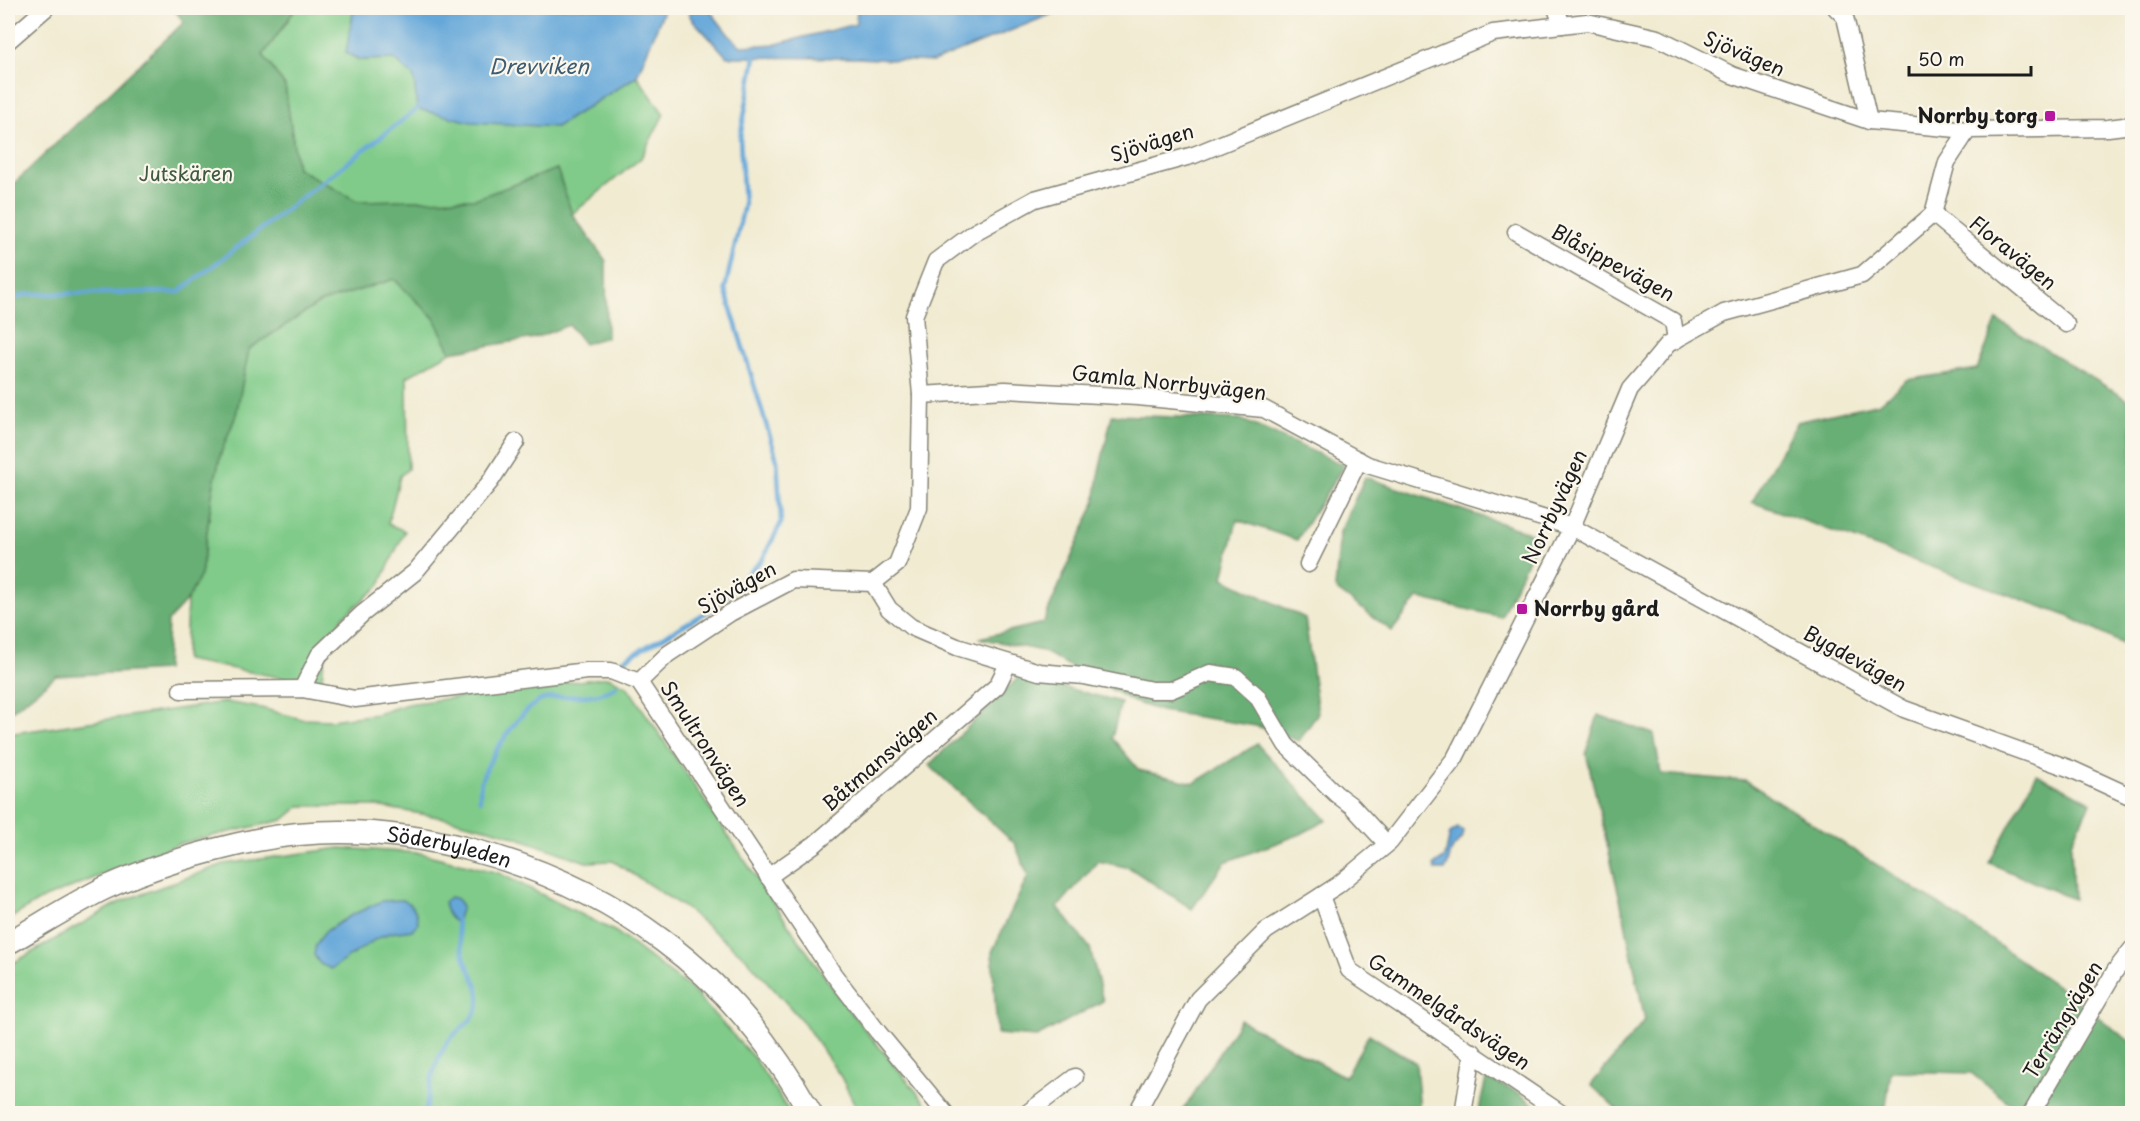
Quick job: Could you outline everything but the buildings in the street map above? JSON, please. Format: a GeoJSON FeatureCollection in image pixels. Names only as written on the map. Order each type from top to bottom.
{"type":"FeatureCollection","features":[{"type":"Feature","properties":{"kind":"street"},"geometry":{"type":"LineString","coordinates":[[8,41],[46,8]]}},
{"type":"Feature","properties":{"kind":"street"},"geometry":{"type":"LineString","coordinates":[[1556,8],[1562,25]]}},
{"type":"Feature","properties":{"kind":"street"},"geometry":{"type":"LineString","coordinates":[[1836,8],[1845,18],[1869,122]]}},
{"type":"Feature","properties":{"kind":"street","name":"Sjövägen"},"geometry":{"type":"LineString","coordinates":[[639,682],[668,654],[730,613],[793,580],[873,583],[897,564],[919,508],[921,395],[914,316],[936,261],[975,231],[1035,199],[1194,155],[1492,33],[1587,22],[1658,38],[1732,75],[1869,122],[1968,130]]}},
{"type":"Feature","properties":{"kind":"street"},"geometry":{"type":"LineString","coordinates":[[1933,214],[1947,162],[1968,130],[2108,128],[2133,125]]}},
{"type":"Feature","properties":{"kind":"street","name":"Floravägen"},"geometry":{"type":"LineString","coordinates":[[1933,214],[2066,324]]}},
{"type":"Feature","properties":{"kind":"street","name":"Norrbyvägen"},"geometry":{"type":"LineString","coordinates":[[1136,1113],[1198,999],[1266,931],[1338,885],[1387,844],[1455,758],[1572,527],[1630,389],[1668,344],[1724,313],[1862,275],[1933,214]]}},
{"type":"Feature","properties":{"kind":"street","name":"Blåsippevägen"},"geometry":{"type":"LineString","coordinates":[[1516,232],[1672,321],[1676,340]]}},
{"type":"Feature","properties":{"kind":"street","name":"Gamla Norrbyvägen"},"geometry":{"type":"LineString","coordinates":[[921,395],[1005,390],[1138,397],[1264,409],[1368,465],[1572,527]]}},
{"type":"Feature","properties":{"kind":"street"},"geometry":{"type":"LineString","coordinates":[[302,689],[319,655],[362,614],[415,572],[490,482],[516,442]]}},
{"type":"Feature","properties":{"kind":"street"},"geometry":{"type":"LineString","coordinates":[[1308,564],[1359,460]]}},
{"type":"Feature","properties":{"kind":"street","name":"Bygdevägen"},"geometry":{"type":"LineString","coordinates":[[1572,527],[1904,709],[2071,770],[2133,797]]}},
{"type":"Feature","properties":{"kind":"street"},"geometry":{"type":"LineString","coordinates":[[873,583],[889,609],[912,627],[957,647],[1008,664],[1039,672],[1084,676],[1152,690],[1171,690],[1210,673],[1236,677],[1257,696],[1286,744],[1336,794],[1352,806],[1387,844]]}},
{"type":"Feature","properties":{"kind":"street","name":"Båtmansvägen"},"geometry":{"type":"LineString","coordinates":[[768,877],[815,844],[997,686],[1008,664]]}},
{"type":"Feature","properties":{"kind":"street","name":"Smultronvägen"},"geometry":{"type":"LineString","coordinates":[[181,690],[302,689],[355,699],[587,671],[611,671],[639,682],[834,975],[946,1113]]}},
{"type":"Feature","properties":{"kind":"street","name":"Söderbyleden"},"geometry":{"type":"LineString","coordinates":[[8,943],[104,889],[145,872],[184,858],[260,840],[368,832],[448,844],[526,867],[560,881],[612,909],[663,941],[720,991],[753,1026],[811,1113]]}},
{"type":"Feature","properties":{"kind":"street","name":"Gammelgårdsvägen"},"geometry":{"type":"LineString","coordinates":[[1321,896],[1348,970],[1562,1113]]}},
{"type":"Feature","properties":{"kind":"street","name":"Terrängvägen"},"geometry":{"type":"LineString","coordinates":[[2031,1113],[2115,971],[2133,949]]}},
{"type":"Feature","properties":{"kind":"street"},"geometry":{"type":"LineString","coordinates":[[1463,1113],[1473,1052]]}},
{"type":"Feature","properties":{"kind":"street"},"geometry":{"type":"LineString","coordinates":[[1026,1113],[1075,1077]]}},
{"type":"Feature","properties":{"kind":"green space","name":"Jutskären"},"geometry":{"type":"Polygon","coordinates":[[[173,8],[295,8],[263,55],[285,86],[297,168],[357,201],[475,199],[557,169],[572,214],[606,261],[607,337],[584,344],[569,325],[535,338],[451,352],[434,318],[394,279],[319,303],[249,349],[236,415],[221,453],[213,488],[201,575],[187,600],[168,621],[166,670],[56,676],[8,714],[8,189],[184,22],[173,8]]]}},
{"type":"Feature","properties":{"kind":"green space"},"geometry":{"type":"Polygon","coordinates":[[[295,8],[354,8],[346,53],[360,60],[394,59],[415,77],[556,127],[637,76],[664,114],[641,158],[572,214],[557,169],[475,199],[357,201],[297,168],[285,86],[263,55],[295,8]]]}},
{"type":"Feature","properties":{"kind":"green space"},"geometry":{"type":"Polygon","coordinates":[[[394,279],[434,318],[451,352],[407,377],[408,469],[400,476],[388,524],[405,531],[379,586],[342,618],[324,661],[321,685],[185,660],[187,600],[201,575],[213,488],[221,453],[236,415],[249,349],[319,303],[394,279]]]}},
{"type":"Feature","properties":{"kind":"green space"},"geometry":{"type":"Polygon","coordinates":[[[1997,320],[2130,401],[2132,400],[2132,649],[2070,617],[1752,502],[1797,422],[1880,403],[1906,380],[1977,369],[1997,320]]]}},
{"type":"Feature","properties":{"kind":"green space"},"geometry":{"type":"Polygon","coordinates":[[[1112,415],[1240,419],[1344,465],[1297,540],[1237,520],[1223,578],[1305,618],[1318,713],[1299,741],[1256,726],[1161,711],[1134,702],[1042,651],[979,638],[1043,623],[1095,502],[1100,467],[1112,415]]]}},
{"type":"Feature","properties":{"kind":"green space"},"geometry":{"type":"Polygon","coordinates":[[[1365,477],[1539,536],[1501,617],[1418,598],[1392,631],[1335,589],[1340,532],[1365,477]]]}},
{"type":"Feature","properties":{"kind":"green space"},"geometry":{"type":"Polygon","coordinates":[[[1020,676],[1121,702],[1112,738],[1139,770],[1194,783],[1257,744],[1327,820],[1301,834],[1225,862],[1192,909],[1130,868],[1098,861],[1058,907],[1090,948],[1103,1001],[1037,1037],[997,1034],[992,952],[1028,876],[1015,844],[929,765],[1020,676]]]}},
{"type":"Feature","properties":{"kind":"green space"},"geometry":{"type":"Polygon","coordinates":[[[608,677],[627,686],[847,1008],[934,1113],[859,1113],[841,1077],[804,1023],[746,958],[685,908],[613,861],[586,862],[501,832],[450,819],[376,806],[300,806],[283,820],[181,843],[40,900],[8,920],[8,734],[225,702],[261,708],[301,719],[331,720],[377,714],[407,704],[608,677]]]}},
{"type":"Feature","properties":{"kind":"green space"},"geometry":{"type":"Polygon","coordinates":[[[1598,715],[1654,734],[1661,774],[1746,781],[1951,912],[2063,990],[2132,1043],[2132,1113],[2022,1113],[1971,1073],[1891,1071],[1885,1113],[1621,1113],[1591,1085],[1645,1020],[1586,753],[1598,715]]]}},
{"type":"Feature","properties":{"kind":"green space"},"geometry":{"type":"Polygon","coordinates":[[[2037,774],[2091,802],[2071,843],[2073,899],[1989,863],[2037,774]]]}},
{"type":"Feature","properties":{"kind":"green space"},"geometry":{"type":"Polygon","coordinates":[[[340,848],[420,853],[499,873],[616,932],[691,989],[754,1058],[790,1113],[8,1114],[8,966],[120,902],[224,864],[340,848]]]}},
{"type":"Feature","properties":{"kind":"green space"},"geometry":{"type":"Polygon","coordinates":[[[1240,1020],[1345,1077],[1369,1034],[1416,1063],[1420,1113],[1179,1113],[1190,1100],[1240,1020]]]}},
{"type":"Feature","properties":{"kind":"green space"},"geometry":{"type":"Polygon","coordinates":[[[1486,1079],[1516,1091],[1547,1114],[1478,1114],[1486,1079]]]}},
{"type":"Feature","properties":{"kind":"water","name":"Drevviken"},"geometry":{"type":"Polygon","coordinates":[[[354,8],[665,8],[637,76],[556,127],[471,122],[417,109],[414,77],[394,59],[360,60],[346,53],[354,8]]]}},
{"type":"Feature","properties":{"kind":"water"},"geometry":{"type":"Polygon","coordinates":[[[687,8],[708,8],[729,35],[741,46],[776,44],[856,24],[857,8],[1067,8],[933,62],[856,58],[727,57],[691,18],[687,8]]]}},
{"type":"Feature","properties":{"kind":"water"},"geometry":{"type":"Polygon","coordinates":[[[1458,828],[1463,831],[1463,835],[1451,852],[1445,870],[1435,870],[1434,865],[1445,857],[1450,833],[1458,828]]]}},
{"type":"Feature","properties":{"kind":"water"},"geometry":{"type":"Polygon","coordinates":[[[450,897],[457,899],[462,906],[457,923],[449,917],[444,902],[450,897]]]}},
{"type":"Feature","properties":{"kind":"water"},"geometry":{"type":"Polygon","coordinates":[[[403,900],[414,909],[417,915],[418,923],[412,930],[390,933],[376,939],[331,969],[320,964],[314,955],[316,944],[326,931],[350,916],[382,901],[403,900]]]}},
{"type":"Feature","properties":{"kind":"waterway"},"geometry":{"type":"LineString","coordinates":[[618,663],[710,610],[762,560],[781,523],[777,460],[725,289],[744,205],[740,138],[755,57]]}},
{"type":"Feature","properties":{"kind":"waterway"},"geometry":{"type":"LineString","coordinates":[[8,300],[28,294],[179,292],[417,109]]}},
{"type":"Feature","properties":{"kind":"waterway"},"geometry":{"type":"LineString","coordinates":[[480,800],[481,782],[490,760],[507,734],[536,703],[554,697],[600,694],[616,686]]}},
{"type":"Feature","properties":{"kind":"waterway"},"geometry":{"type":"LineString","coordinates":[[425,1114],[438,1059],[451,1038],[475,1014],[479,1001],[477,985],[466,962],[456,917]]}},
{"type":"Feature","properties":{"kind":"place","name":"Norrby torg"},"geometry":{"type":"Point","coordinates":[2050,116]}},
{"type":"Feature","properties":{"kind":"place","name":"Norrby gård"},"geometry":{"type":"Point","coordinates":[1522,609]}}]}
